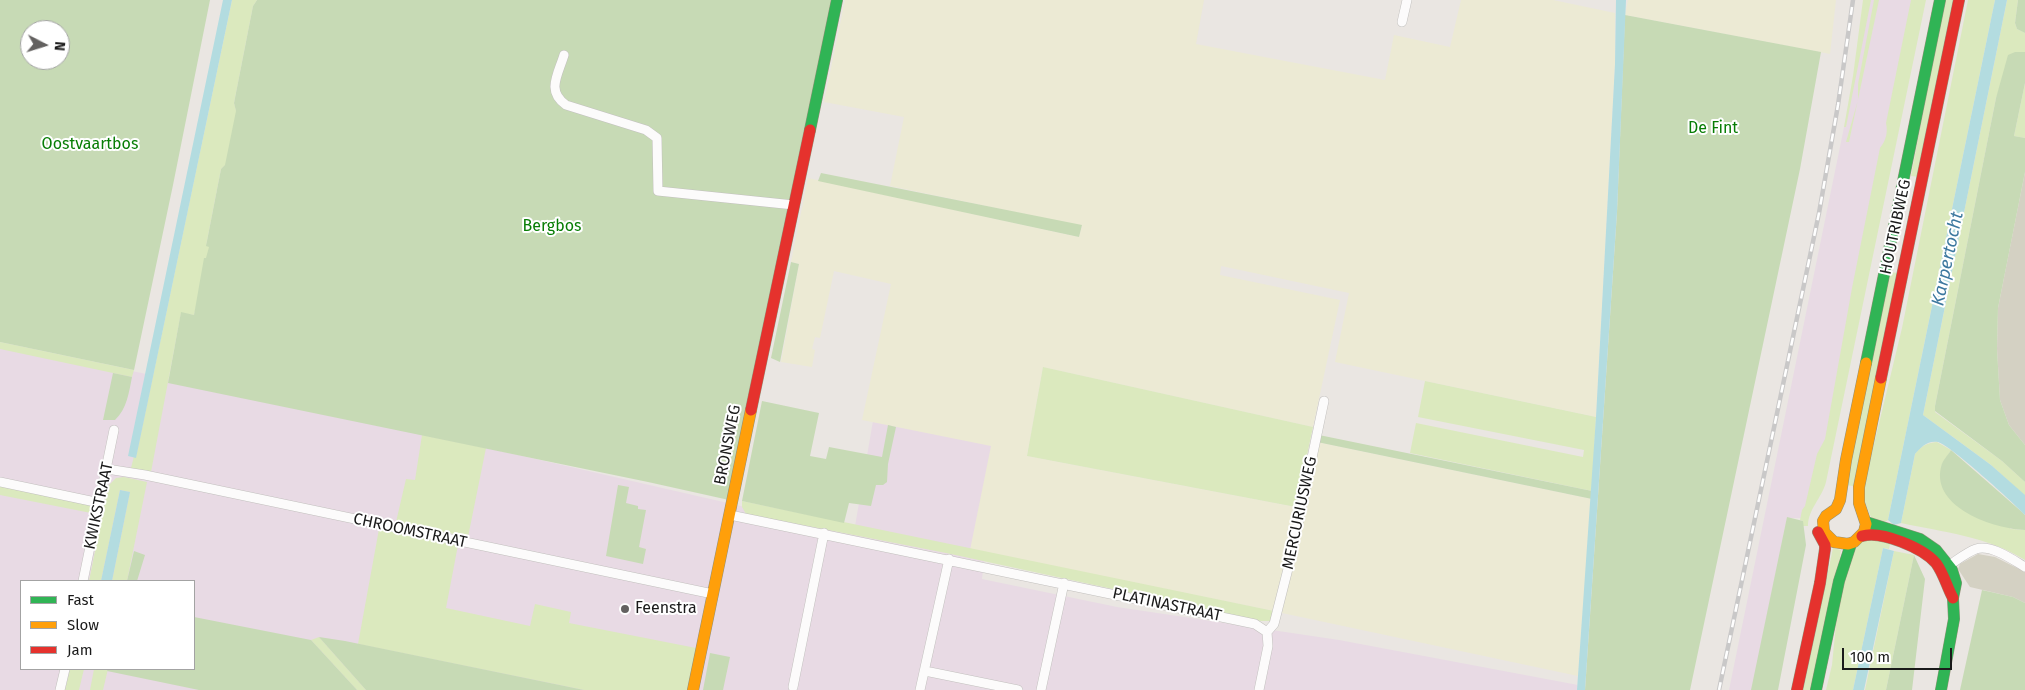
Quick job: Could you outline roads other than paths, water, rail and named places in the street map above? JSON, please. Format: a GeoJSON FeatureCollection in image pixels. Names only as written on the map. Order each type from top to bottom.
{"type":"FeatureCollection","features":[{"type":"Feature","properties":{"kind":"main road","name":"BRONSWEG"},"geometry":{"type":"LineString","coordinates":[[693,690],[836,0]]}},
{"type":"Feature","properties":{"kind":"main road","name":"HOUTRIBWEG"},"geometry":{"type":"LineString","coordinates":[[1835,503],[1846,460],[1940,0]]}},
{"type":"Feature","properties":{"kind":"main road","name":"HOUTRIBWEG"},"geometry":{"type":"LineString","coordinates":[[1862,536],[1855,489],[1864,461],[1960,0]]}},
{"type":"Feature","properties":{"kind":"main road"},"geometry":{"type":"LineString","coordinates":[[1940,690],[1951,640],[1954,619],[1953,598],[1956,583],[1936,550],[1920,539],[1860,515],[1845,504],[1835,503],[1823,509],[1818,517],[1817,527],[1825,537],[1838,544],[1848,545],[1862,536],[1870,534],[1881,536],[1914,547],[1945,567]]}},
{"type":"Feature","properties":{"kind":"main road"},"geometry":{"type":"LineString","coordinates":[[1816,690],[1848,545],[1846,540],[1854,536],[1859,530],[1860,515]]}},
{"type":"Feature","properties":{"kind":"main road"},"geometry":{"type":"LineString","coordinates":[[1797,690],[1820,583],[1825,537]]}},
{"type":"Feature","properties":{"kind":"street"},"geometry":{"type":"LineString","coordinates":[[1402,22],[1407,0]]}},
{"type":"Feature","properties":{"kind":"street"},"geometry":{"type":"LineString","coordinates":[[564,55],[554,86],[555,95],[558,100],[566,105],[646,130],[657,138],[658,191],[794,205]]}},
{"type":"Feature","properties":{"kind":"street","name":"MERCURIUSWEG"},"geometry":{"type":"LineString","coordinates":[[1267,632],[1274,624],[1291,557],[1324,401]]}},
{"type":"Feature","properties":{"kind":"street","name":"KWIKSTRAAT"},"geometry":{"type":"LineString","coordinates":[[83,580],[114,430]]}},
{"type":"Feature","properties":{"kind":"street","name":"CHROOMSTRAAT"},"geometry":{"type":"LineString","coordinates":[[107,469],[145,475],[713,594]]}},
{"type":"Feature","properties":{"kind":"street"},"geometry":{"type":"LineString","coordinates":[[0,482],[100,503]]}},
{"type":"Feature","properties":{"kind":"street","name":"PLATINASTRAAT"},"geometry":{"type":"LineString","coordinates":[[730,514],[1256,624],[1267,632]]}},
{"type":"Feature","properties":{"kind":"street"},"geometry":{"type":"LineString","coordinates":[[793,687],[824,533]]}},
{"type":"Feature","properties":{"kind":"street"},"geometry":{"type":"LineString","coordinates":[[1945,567],[1976,549],[1982,548],[1996,552],[2025,567]]}},
{"type":"Feature","properties":{"kind":"street"},"geometry":{"type":"LineString","coordinates":[[920,690],[949,559]]}},
{"type":"Feature","properties":{"kind":"street"},"geometry":{"type":"LineString","coordinates":[[1042,690],[1064,583]]}},
{"type":"Feature","properties":{"kind":"street"},"geometry":{"type":"LineString","coordinates":[[1259,690],[1268,646],[1267,632]]}},
{"type":"Feature","properties":{"kind":"street"},"geometry":{"type":"LineString","coordinates":[[60,690],[65,670]]}},
{"type":"Feature","properties":{"kind":"street"},"geometry":{"type":"LineString","coordinates":[[925,671],[1018,690]]}},
{"type":"Feature","properties":{"kind":"water"},"geometry":{"type":"Polygon","coordinates":[[[223,0],[232,0],[136,458],[128,456],[223,0]]]}},
{"type":"Feature","properties":{"kind":"water"},"geometry":{"type":"Polygon","coordinates":[[[1616,0],[1626,0],[1617,212],[1585,690],[1577,690],[1596,417],[1615,64],[1616,0]]]}},
{"type":"Feature","properties":{"kind":"water","name":"Karpertocht"},"geometry":{"type":"Polygon","coordinates":[[[1995,0],[2007,0],[1923,415],[1991,465],[2025,495],[2025,515],[1968,463],[1938,442],[1931,442],[1915,454],[1901,523],[1894,525],[1888,520],[1995,0]]]}},
{"type":"Feature","properties":{"kind":"water"},"geometry":{"type":"Polygon","coordinates":[[[120,490],[130,492],[112,580],[101,580],[120,490]]]}},
{"type":"Feature","properties":{"kind":"water"},"geometry":{"type":"Polygon","coordinates":[[[1883,548],[1894,551],[1864,690],[1853,690],[1883,548]]]}},
{"type":"Feature","properties":{"kind":"railway"},"geometry":{"type":"LineString","coordinates":[[1719,690],[1819,213],[1838,105],[1853,0]]}},
{"type":"Feature","properties":{"kind":"place","name":"Feenstra"},"geometry":{"type":"Point","coordinates":[625,609]}},
{"type":"Feature","properties":{"kind":"park label","name":"De Fint"},"geometry":{"type":"Point","coordinates":[1713,129]}},
{"type":"Feature","properties":{"kind":"park label","name":"Oostvaartbos"},"geometry":{"type":"Point","coordinates":[90,145]}},
{"type":"Feature","properties":{"kind":"park label","name":"Bergbos"},"geometry":{"type":"Point","coordinates":[552,227]}}]}
